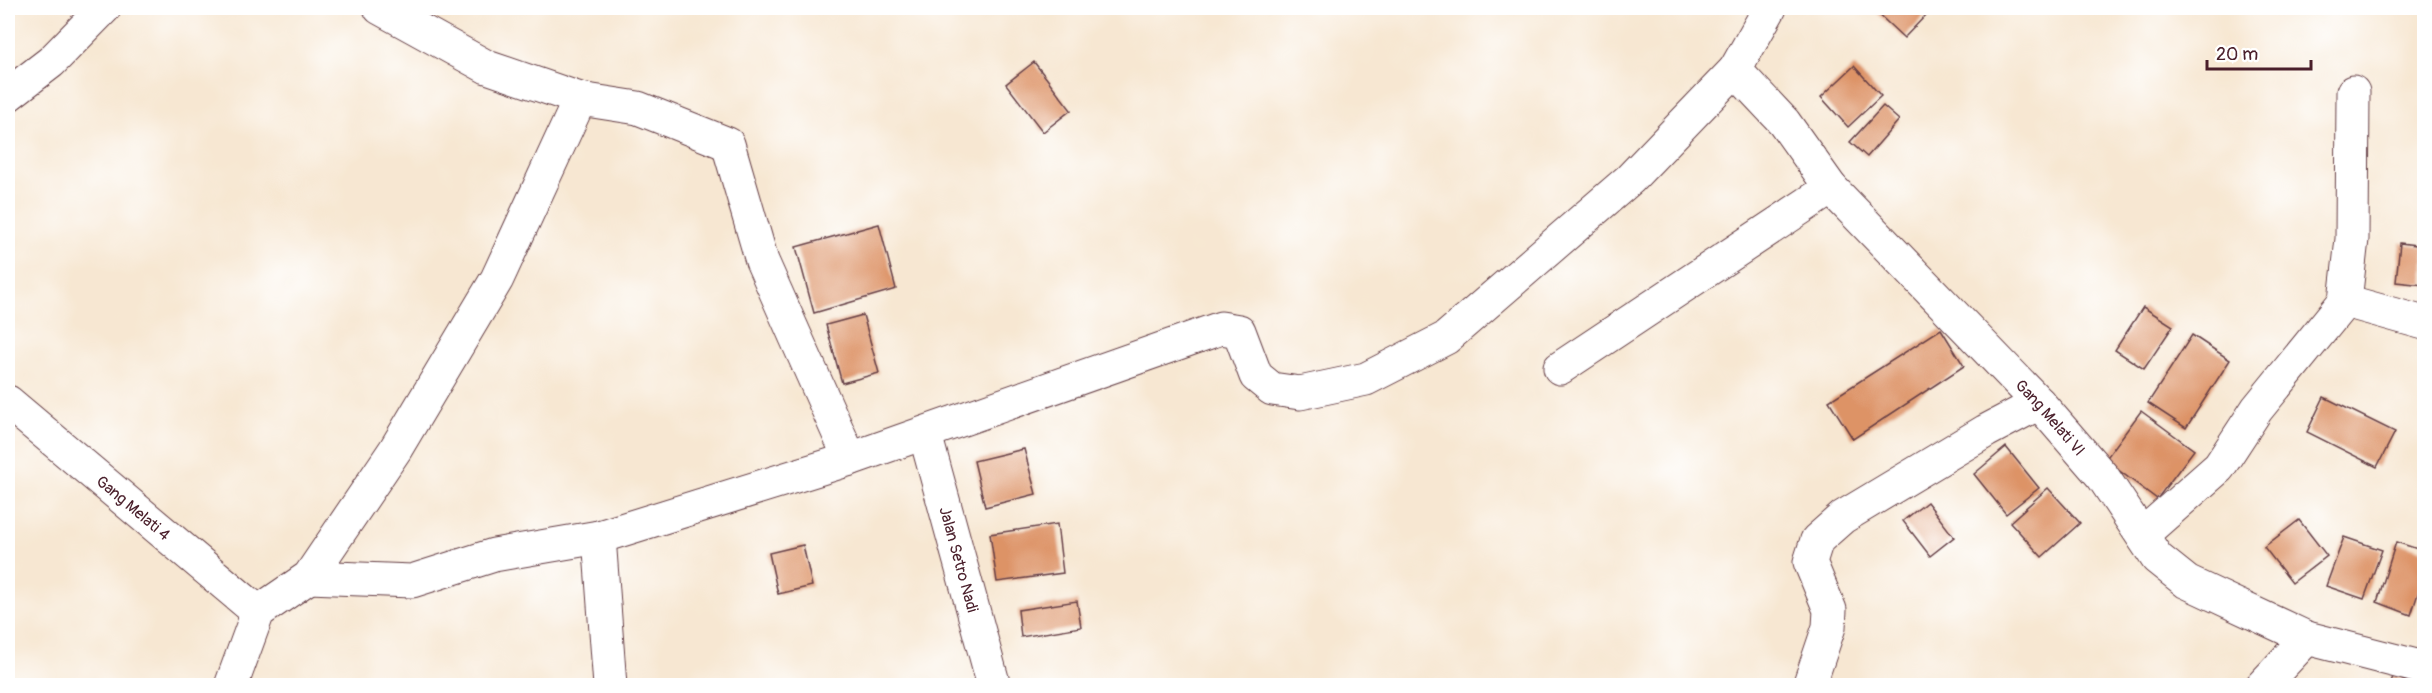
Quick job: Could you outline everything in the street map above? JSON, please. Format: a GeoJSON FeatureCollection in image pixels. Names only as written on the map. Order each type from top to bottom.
{"type":"FeatureCollection","features":[{"type":"Feature","properties":{"kind":"street"},"geometry":{"type":"LineString","coordinates":[[8,95],[51,62],[104,8]]}},
{"type":"Feature","properties":{"kind":"street"},"geometry":{"type":"LineString","coordinates":[[380,8],[487,67],[580,99],[638,108],[728,144],[762,261],[850,459]]}},
{"type":"Feature","properties":{"kind":"street"},"geometry":{"type":"LineString","coordinates":[[309,577],[412,581],[494,555],[599,537],[925,434],[1221,328],[1239,332],[1256,376],[1272,389],[1300,393],[1366,379],[1446,338],[1630,179],[1735,70],[1770,8]]}},
{"type":"Feature","properties":{"kind":"street","name":"Gang Melati VI"},"geometry":{"type":"LineString","coordinates":[[1735,70],[1784,122],[1831,188],[2039,403],[2103,477],[2157,558],[2187,582],[2307,638],[2424,668]]}},
{"type":"Feature","properties":{"kind":"street"},"geometry":{"type":"LineString","coordinates":[[2143,534],[2219,467],[2257,409],[2346,301],[2352,239],[2353,92]]}},
{"type":"Feature","properties":{"kind":"street"},"geometry":{"type":"LineString","coordinates":[[231,686],[258,612],[309,577],[395,450],[497,279],[580,99]]}},
{"type":"Feature","properties":{"kind":"street"},"geometry":{"type":"LineString","coordinates":[[1560,368],[1831,188]]}},
{"type":"Feature","properties":{"kind":"street"},"geometry":{"type":"LineString","coordinates":[[2346,301],[2424,324]]}},
{"type":"Feature","properties":{"kind":"street","name":"Gang Melati 4"},"geometry":{"type":"LineString","coordinates":[[8,402],[258,612]]}},
{"type":"Feature","properties":{"kind":"street"},"geometry":{"type":"LineString","coordinates":[[1809,686],[1829,627],[1830,610],[1809,562],[1817,540],[1843,517],[2039,403]]}},
{"type":"Feature","properties":{"kind":"street","name":"Jalan Setro Nadi"},"geometry":{"type":"LineString","coordinates":[[925,434],[994,686]]}},
{"type":"Feature","properties":{"kind":"street"},"geometry":{"type":"LineString","coordinates":[[599,537],[610,686]]}},
{"type":"Feature","properties":{"kind":"street"},"geometry":{"type":"LineString","coordinates":[[2262,686],[2307,638]]}},
{"type":"Feature","properties":{"kind":"building"},"geometry":{"type":"Polygon","coordinates":[[[1872,8],[1919,8],[1926,15],[1904,38],[1872,8]]]}},
{"type":"Feature","properties":{"kind":"building"},"geometry":{"type":"Polygon","coordinates":[[[1034,62],[1071,110],[1043,132],[1006,84],[1034,62]]]}},
{"type":"Feature","properties":{"kind":"building"},"geometry":{"type":"Polygon","coordinates":[[[1854,66],[1881,96],[1848,127],[1821,97],[1854,66]]]}},
{"type":"Feature","properties":{"kind":"building"},"geometry":{"type":"Polygon","coordinates":[[[1883,106],[1899,120],[1867,157],[1850,142],[1883,106]]]}},
{"type":"Feature","properties":{"kind":"building"},"geometry":{"type":"Polygon","coordinates":[[[879,224],[896,289],[814,313],[796,247],[879,224]]]}},
{"type":"Feature","properties":{"kind":"building"},"geometry":{"type":"Polygon","coordinates":[[[2400,243],[2424,246],[2424,285],[2396,282],[2400,243]]]}},
{"type":"Feature","properties":{"kind":"building"},"geometry":{"type":"Polygon","coordinates":[[[2143,307],[2173,326],[2144,369],[2115,350],[2143,307]]]}},
{"type":"Feature","properties":{"kind":"building"},"geometry":{"type":"Polygon","coordinates":[[[863,315],[879,373],[842,383],[826,325],[863,315]]]}},
{"type":"Feature","properties":{"kind":"building"},"geometry":{"type":"Polygon","coordinates":[[[1941,329],[1964,366],[1853,439],[1829,401],[1941,329]]]}},
{"type":"Feature","properties":{"kind":"building"},"geometry":{"type":"Polygon","coordinates":[[[2192,335],[2230,360],[2186,428],[2148,403],[2192,335]]]}},
{"type":"Feature","properties":{"kind":"building"},"geometry":{"type":"Polygon","coordinates":[[[2324,397],[2395,432],[2377,467],[2307,432],[2324,397]]]}},
{"type":"Feature","properties":{"kind":"building"},"geometry":{"type":"Polygon","coordinates":[[[2141,411],[2194,450],[2157,499],[2105,460],[2141,411]]]}},
{"type":"Feature","properties":{"kind":"building"},"geometry":{"type":"Polygon","coordinates":[[[2006,447],[2039,488],[2006,514],[1974,474],[2006,447]]]}},
{"type":"Feature","properties":{"kind":"building"},"geometry":{"type":"Polygon","coordinates":[[[1024,449],[1036,494],[985,507],[974,461],[1024,449]]]}},
{"type":"Feature","properties":{"kind":"building"},"geometry":{"type":"Polygon","coordinates":[[[2048,488],[2080,523],[2042,557],[2010,522],[2048,488]]]}},
{"type":"Feature","properties":{"kind":"building"},"geometry":{"type":"Polygon","coordinates":[[[1927,502],[1954,537],[1930,556],[1903,521],[1927,502]]]}},
{"type":"Feature","properties":{"kind":"building"},"geometry":{"type":"Polygon","coordinates":[[[2299,520],[2327,556],[2292,583],[2264,547],[2299,520]]]}},
{"type":"Feature","properties":{"kind":"building"},"geometry":{"type":"Polygon","coordinates":[[[1057,524],[1063,573],[997,582],[990,534],[1057,524]]]}},
{"type":"Feature","properties":{"kind":"building"},"geometry":{"type":"Polygon","coordinates":[[[2344,537],[2382,550],[2364,599],[2326,586],[2344,537]]]}},
{"type":"Feature","properties":{"kind":"building"},"geometry":{"type":"Polygon","coordinates":[[[2396,542],[2424,551],[2424,575],[2411,615],[2377,602],[2396,542]]]}},
{"type":"Feature","properties":{"kind":"building"},"geometry":{"type":"Polygon","coordinates":[[[803,545],[812,586],[778,594],[769,553],[803,545]]]}},
{"type":"Feature","properties":{"kind":"building"},"geometry":{"type":"Polygon","coordinates":[[[1077,601],[1081,627],[1021,637],[1018,610],[1077,601]]]}},
{"type":"Feature","properties":{"kind":"building"},"geometry":{"type":"Polygon","coordinates":[[[2394,675],[2413,686],[2389,686],[2394,675]]]}}]}
